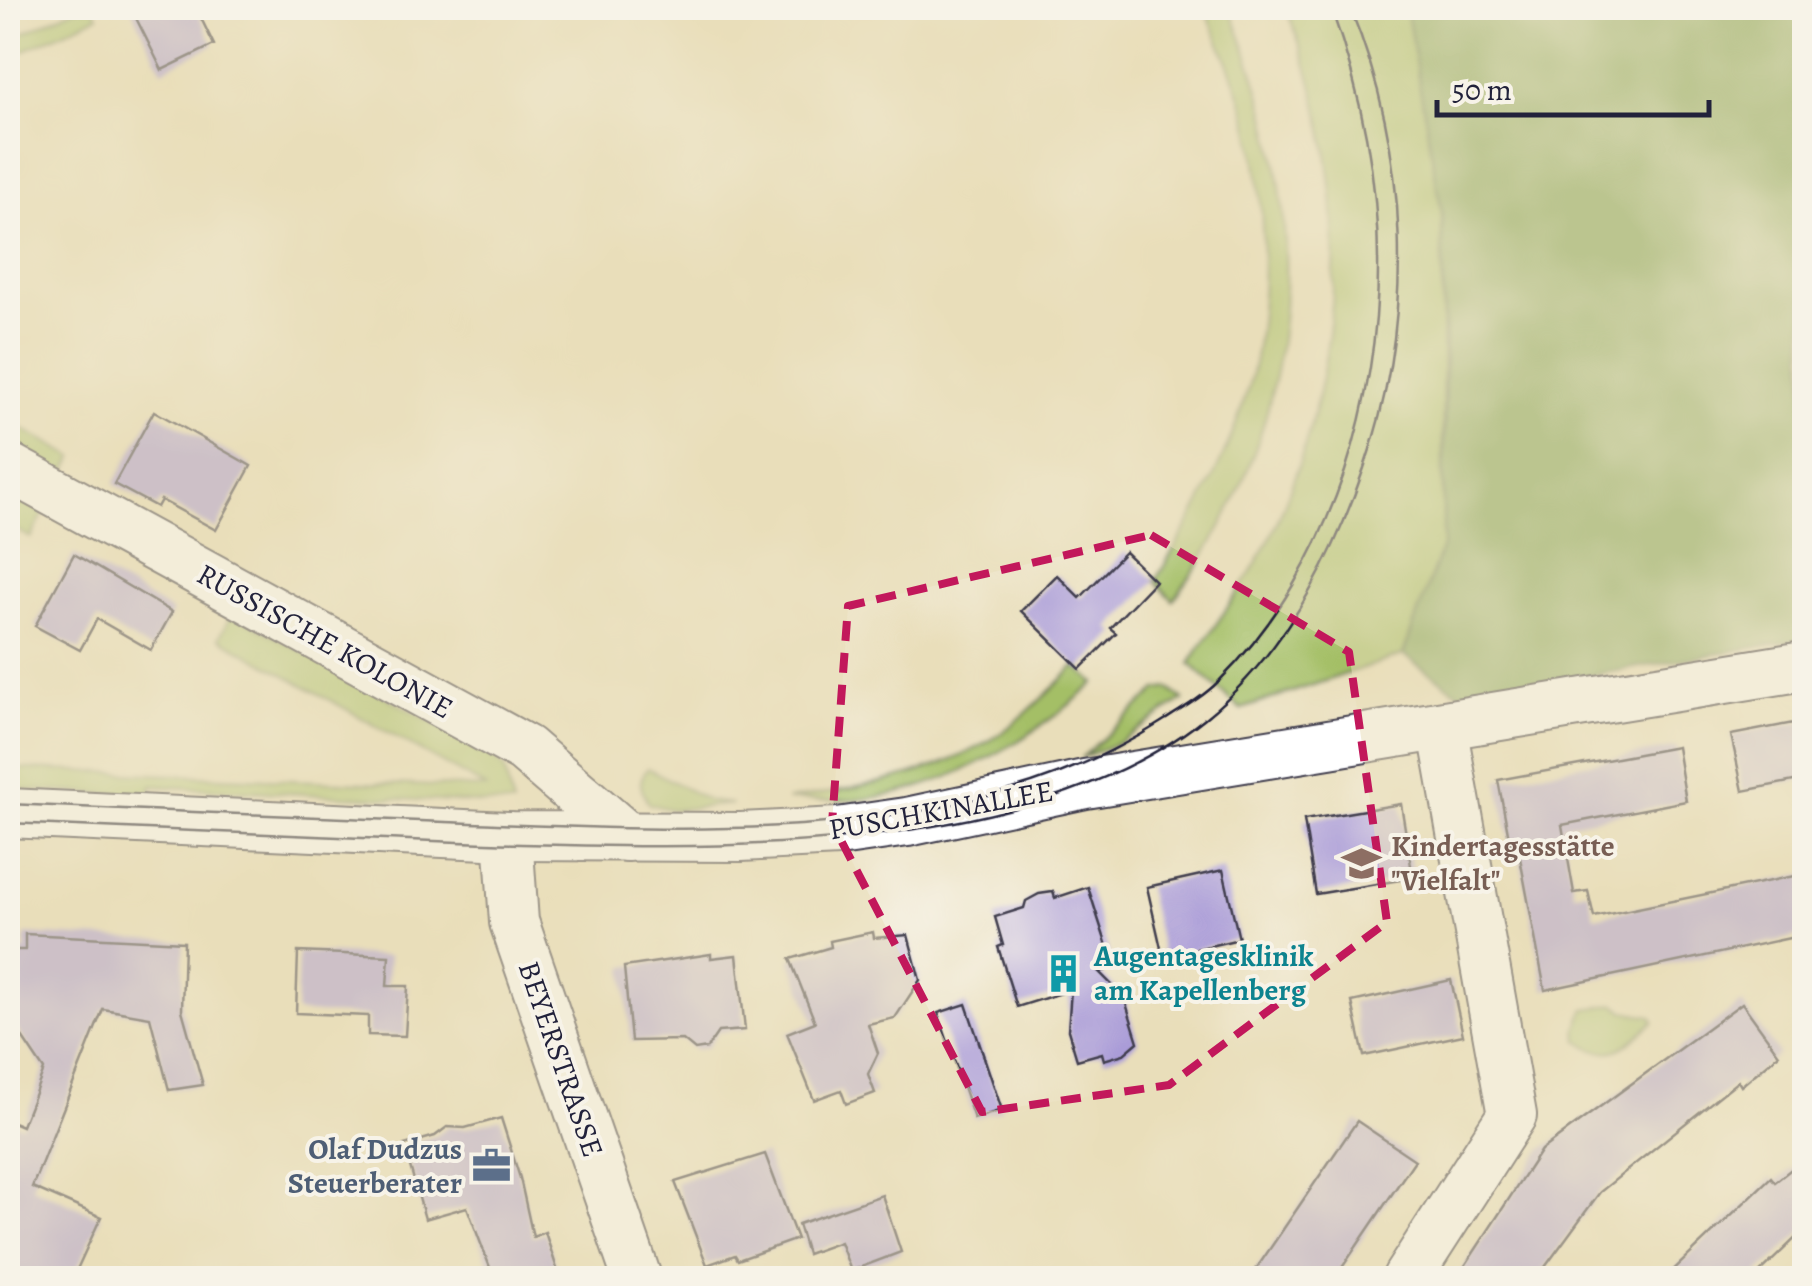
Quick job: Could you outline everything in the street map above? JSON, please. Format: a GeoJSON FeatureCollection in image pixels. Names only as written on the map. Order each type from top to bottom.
{"type":"FeatureCollection","features":[{"type":"Feature","properties":{"kind":"street","name":"RUSSISCHE KOLONIE"},"geometry":{"type":"LineString","coordinates":[[8,467],[524,750],[627,837]]}},
{"type":"Feature","properties":{"kind":"street","name":"PUSCHKINALLEE"},"geometry":{"type":"LineString","coordinates":[[8,813],[508,836],[838,832],[907,822],[1085,784],[1804,666]]}},
{"type":"Feature","properties":{"kind":"street"},"geometry":{"type":"LineString","coordinates":[[1407,1278],[1512,1115],[1442,726]]}},
{"type":"Feature","properties":{"kind":"street","name":"BEYERSTRASSE"},"geometry":{"type":"LineString","coordinates":[[508,836],[514,922],[637,1278]]}},
{"type":"Feature","properties":{"kind":"highlighted area"},"geometry":{"type":"Polygon","coordinates":[[[1151,535],[1349,652],[1387,922],[1169,1085],[982,1112],[832,823],[848,606],[1151,535]]]}},
{"type":"Feature","properties":{"kind":"green space"},"geometry":{"type":"Polygon","coordinates":[[[76,8],[94,8],[98,16],[8,58],[8,40],[76,8]]]}},
{"type":"Feature","properties":{"kind":"green space"},"geometry":{"type":"Polygon","coordinates":[[[1204,8],[1229,8],[1257,83],[1276,159],[1285,236],[1284,312],[1273,388],[1251,462],[1218,533],[1173,600],[1155,581],[1208,487],[1240,414],[1255,359],[1262,294],[1262,224],[1250,129],[1236,83],[1204,8]]]}},
{"type":"Feature","properties":{"kind":"green space"},"geometry":{"type":"Polygon","coordinates":[[[1286,8],[1406,8],[1410,15],[1442,215],[1443,544],[1403,655],[1241,709],[1190,664],[1266,545],[1299,463],[1317,399],[1329,333],[1334,268],[1333,202],[1324,137],[1309,72],[1286,8]]]}},
{"type":"Feature","properties":{"kind":"green space"},"geometry":{"type":"Polygon","coordinates":[[[1406,8],[1804,8],[1804,639],[1465,697],[1403,655],[1443,544],[1445,361],[1442,214],[1406,8]]]}},
{"type":"Feature","properties":{"kind":"green space"},"geometry":{"type":"Polygon","coordinates":[[[8,421],[74,457],[61,481],[8,452],[8,421]]]}},
{"type":"Feature","properties":{"kind":"green space"},"geometry":{"type":"Polygon","coordinates":[[[8,490],[45,511],[31,538],[8,525],[8,490]]]}},
{"type":"Feature","properties":{"kind":"green space"},"geometry":{"type":"Polygon","coordinates":[[[232,613],[490,754],[504,768],[513,805],[152,786],[150,796],[8,789],[8,768],[487,788],[219,638],[232,613]]]}},
{"type":"Feature","properties":{"kind":"green space"},"geometry":{"type":"Polygon","coordinates":[[[1076,666],[1095,683],[1043,725],[953,775],[888,795],[847,801],[786,800],[893,779],[971,751],[1016,722],[1076,666]]]}},
{"type":"Feature","properties":{"kind":"green space"},"geometry":{"type":"Polygon","coordinates":[[[1168,688],[1183,700],[1120,742],[1081,758],[1157,690],[1168,688]]]}},
{"type":"Feature","properties":{"kind":"green space"},"geometry":{"type":"Polygon","coordinates":[[[648,768],[709,801],[732,804],[673,810],[649,804],[641,786],[648,768]]]}},
{"type":"Feature","properties":{"kind":"green space"},"geometry":{"type":"Polygon","coordinates":[[[1616,1004],[1624,1011],[1652,1016],[1654,1022],[1611,1052],[1578,1041],[1577,1029],[1585,1009],[1616,1004]]]}},
{"type":"Feature","properties":{"kind":"building"},"geometry":{"type":"Polygon","coordinates":[[[131,8],[196,8],[214,45],[162,70],[131,8]]]}},
{"type":"Feature","properties":{"kind":"building"},"geometry":{"type":"Polygon","coordinates":[[[154,411],[251,466],[216,530],[161,500],[157,507],[114,484],[154,411]]]}},
{"type":"Feature","properties":{"kind":"building"},"geometry":{"type":"Polygon","coordinates":[[[1125,552],[1155,581],[1110,628],[1116,633],[1080,669],[1021,611],[1057,575],[1080,598],[1125,552]]]}},
{"type":"Feature","properties":{"kind":"building"},"geometry":{"type":"Polygon","coordinates":[[[74,554],[172,612],[151,650],[97,619],[80,650],[35,626],[74,554]]]}},
{"type":"Feature","properties":{"kind":"building"},"geometry":{"type":"Polygon","coordinates":[[[1804,721],[1804,779],[1743,791],[1731,735],[1804,721]]]}},
{"type":"Feature","properties":{"kind":"building"},"geometry":{"type":"Polygon","coordinates":[[[1677,747],[1686,801],[1562,825],[1574,893],[1588,891],[1594,917],[1804,874],[1804,935],[1545,990],[1520,858],[1513,859],[1498,780],[1677,747]]]}},
{"type":"Feature","properties":{"kind":"building","name":"Kindertagesstätte \"Vielfalt\""},"geometry":{"type":"Polygon","coordinates":[[[1401,804],[1413,878],[1316,894],[1304,820],[1401,804]]]}},
{"type":"Feature","properties":{"kind":"building"},"geometry":{"type":"Polygon","coordinates":[[[1223,870],[1239,939],[1163,957],[1147,887],[1223,870]]]}},
{"type":"Feature","properties":{"kind":"building","name":"Augentagesklinik am Kapellenberg"},"geometry":{"type":"Polygon","coordinates":[[[1088,887],[1114,968],[1099,972],[1124,997],[1138,1042],[1124,1054],[1104,1060],[1102,1053],[1077,1060],[1068,1030],[1071,990],[1017,1007],[998,947],[1003,945],[995,917],[1024,908],[1026,901],[1039,894],[1053,892],[1055,898],[1088,887]]]}},
{"type":"Feature","properties":{"kind":"building"},"geometry":{"type":"Polygon","coordinates":[[[873,932],[874,938],[908,935],[920,980],[895,1018],[868,1024],[878,1053],[868,1074],[875,1093],[846,1104],[841,1090],[814,1100],[787,1033],[815,1022],[790,959],[831,947],[830,941],[873,932]]]}},
{"type":"Feature","properties":{"kind":"building"},"geometry":{"type":"Polygon","coordinates":[[[25,934],[184,942],[182,1010],[203,1085],[169,1090],[150,1017],[103,1009],[32,1187],[101,1217],[73,1278],[8,1278],[8,1120],[22,1126],[44,1070],[8,1016],[8,950],[25,950],[25,934]]]}},
{"type":"Feature","properties":{"kind":"building"},"geometry":{"type":"Polygon","coordinates":[[[298,952],[389,956],[387,986],[408,986],[405,1036],[368,1035],[368,1016],[296,1013],[298,952]]]}},
{"type":"Feature","properties":{"kind":"building"},"geometry":{"type":"Polygon","coordinates":[[[711,954],[711,958],[737,955],[745,1030],[718,1032],[707,1048],[695,1050],[683,1040],[631,1041],[624,967],[711,954]]]}},
{"type":"Feature","properties":{"kind":"building"},"geometry":{"type":"Polygon","coordinates":[[[1451,980],[1463,1035],[1364,1056],[1352,1002],[1451,980]]]}},
{"type":"Feature","properties":{"kind":"building"},"geometry":{"type":"Polygon","coordinates":[[[1742,1003],[1779,1054],[1741,1086],[1738,1081],[1600,1192],[1537,1278],[1457,1278],[1541,1150],[1742,1003]]]}},
{"type":"Feature","properties":{"kind":"building"},"geometry":{"type":"Polygon","coordinates":[[[966,1004],[1002,1110],[974,1119],[938,1013],[966,1004]]]}},
{"type":"Feature","properties":{"kind":"building"},"geometry":{"type":"Polygon","coordinates":[[[501,1118],[533,1237],[545,1232],[560,1278],[494,1278],[467,1207],[425,1219],[404,1145],[435,1136],[447,1127],[465,1128],[501,1118]]]}},
{"type":"Feature","properties":{"kind":"building"},"geometry":{"type":"Polygon","coordinates":[[[1357,1121],[1415,1160],[1335,1278],[1250,1278],[1357,1121]]]}},
{"type":"Feature","properties":{"kind":"building"},"geometry":{"type":"Polygon","coordinates":[[[765,1154],[797,1239],[738,1260],[735,1255],[707,1265],[675,1182],[765,1154]]]}},
{"type":"Feature","properties":{"kind":"building"},"geometry":{"type":"Polygon","coordinates":[[[1804,1159],[1804,1230],[1754,1278],[1665,1278],[1771,1177],[1775,1182],[1804,1159]]]}},
{"type":"Feature","properties":{"kind":"building"},"geometry":{"type":"Polygon","coordinates":[[[882,1195],[901,1252],[851,1271],[840,1242],[807,1254],[798,1224],[882,1195]]]}},
{"type":"Feature","properties":{"kind":"tram line"},"geometry":{"type":"LineString","coordinates":[[8,804],[646,828],[827,823],[917,812],[1003,792],[1086,762],[1163,721],[1219,681],[1278,610],[1309,556],[1334,500],[1361,413],[1372,354],[1378,238],[1364,123],[1331,8]]}},
{"type":"Feature","properties":{"kind":"tram line"},"geometry":{"type":"LineString","coordinates":[[8,823],[546,845],[744,845],[846,838],[947,824],[1042,800],[1129,766],[1205,718],[1233,693],[1281,636],[1337,538],[1381,412],[1398,296],[1399,237],[1385,120],[1350,8]]}},
{"type":"Feature","properties":{"kind":"place","name":"Kindertagesstätte \"Vielfalt\""},"geometry":{"type":"Point","coordinates":[1361,863]}},
{"type":"Feature","properties":{"kind":"place","name":"Augentagesklinik am Kapellenberg"},"geometry":{"type":"Point","coordinates":[1064,973]}},
{"type":"Feature","properties":{"kind":"place","name":"Olaf Dudzus Steuerberater"},"geometry":{"type":"Point","coordinates":[492,1166]}}]}
